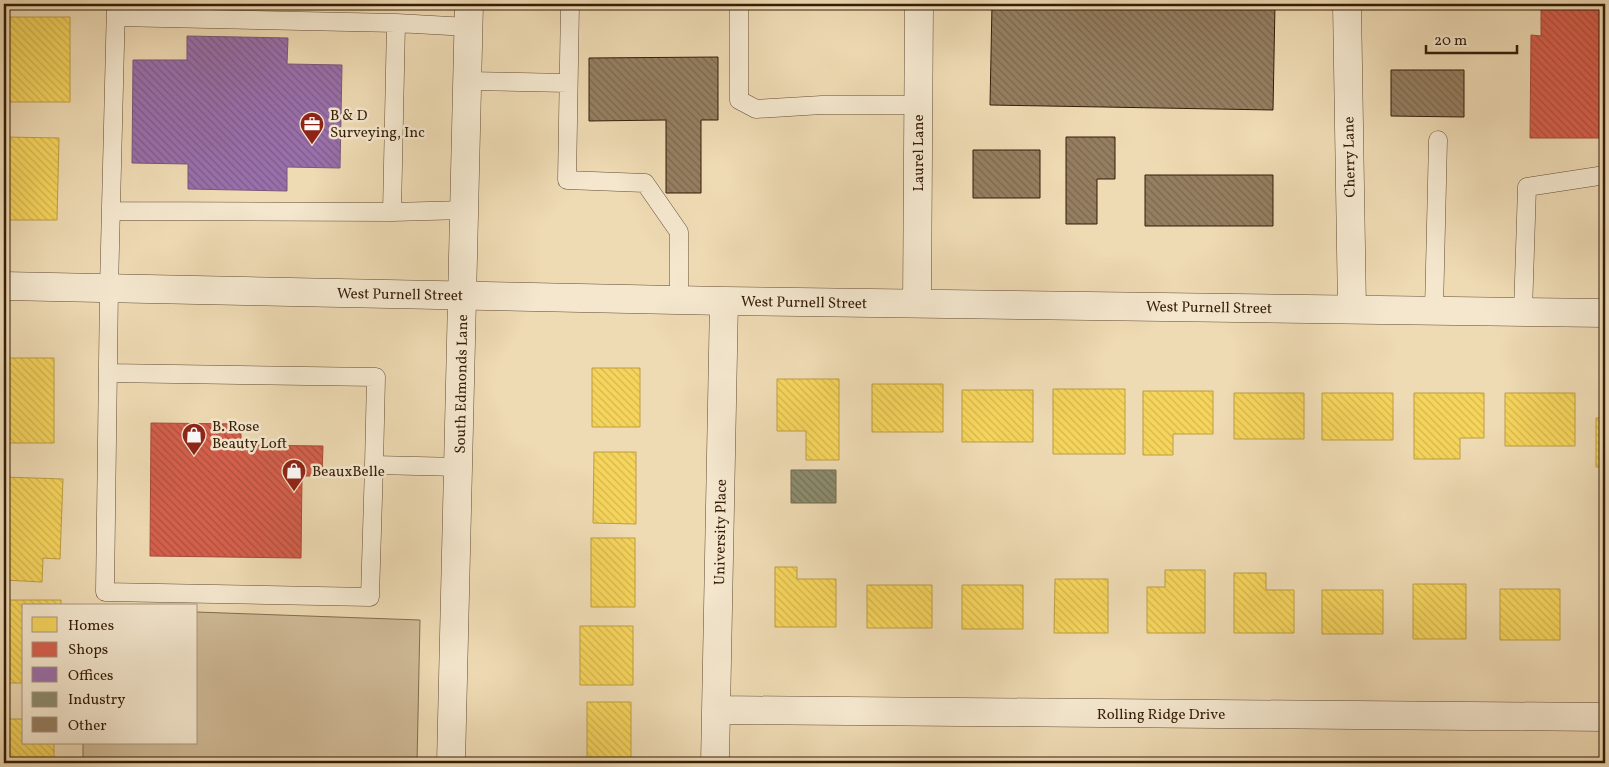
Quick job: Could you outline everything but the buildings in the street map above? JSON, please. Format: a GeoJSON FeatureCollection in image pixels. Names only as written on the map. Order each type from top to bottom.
{"type":"FeatureCollection","features":[{"type":"Feature","properties":{"kind":"street","name":"Laurel Lane"},"geometry":{"type":"LineString","coordinates":[[917,303],[919,4]]}},
{"type":"Feature","properties":{"kind":"street","name":"Cherry Lane"},"geometry":{"type":"LineString","coordinates":[[1346,4],[1352,309]]}},
{"type":"Feature","properties":{"kind":"street","name":"South Edmonds Lane"},"geometry":{"type":"LineString","coordinates":[[452,763],[460,467],[468,16]]}},
{"type":"Feature","properties":{"kind":"street","name":"West Purnell Street"},"geometry":{"type":"LineString","coordinates":[[4,286],[724,301],[1605,313]]}},
{"type":"Feature","properties":{"kind":"street","name":"University Place"},"geometry":{"type":"LineString","coordinates":[[715,763],[724,301]]}},
{"type":"Feature","properties":{"kind":"street","name":"Rolling Ridge Drive"},"geometry":{"type":"LineString","coordinates":[[716,710],[1605,717]]}},
{"type":"Feature","properties":{"kind":"lane"},"geometry":{"type":"LineString","coordinates":[[570,4],[566,180],[645,182],[679,232],[679,300]]}},
{"type":"Feature","properties":{"kind":"lane"},"geometry":{"type":"LineString","coordinates":[[739,4],[739,100],[756,109],[822,105],[918,105]]}},
{"type":"Feature","properties":{"kind":"lane"},"geometry":{"type":"LineString","coordinates":[[108,374],[376,378],[370,597],[105,592],[109,288],[116,11],[396,24],[468,16]]}},
{"type":"Feature","properties":{"kind":"lane"},"geometry":{"type":"LineString","coordinates":[[392,212],[396,24]]}},
{"type":"Feature","properties":{"kind":"lane"},"geometry":{"type":"LineString","coordinates":[[467,80],[568,83]]}},
{"type":"Feature","properties":{"kind":"lane"},"geometry":{"type":"LineString","coordinates":[[1434,310],[1438,140]]}},
{"type":"Feature","properties":{"kind":"lane"},"geometry":{"type":"LineString","coordinates":[[1523,312],[1527,187],[1605,175]]}},
{"type":"Feature","properties":{"kind":"lane"},"geometry":{"type":"LineString","coordinates":[[112,211],[392,212],[465,210]]}},
{"type":"Feature","properties":{"kind":"lane"},"geometry":{"type":"LineString","coordinates":[[374,465],[460,467]]}},
{"type":"Feature","properties":{"kind":"shaded area"},"geometry":{"type":"Polygon","coordinates":[[[198,612],[420,620],[417,763],[83,763],[83,744],[198,744],[198,612]]]}},
{"type":"Feature","properties":{"kind":"place","name":"B & D Surveying, Inc"},"geometry":{"type":"Point","coordinates":[312,145]}},
{"type":"Feature","properties":{"kind":"place","name":"B. Rose Beauty Loft"},"geometry":{"type":"Point","coordinates":[194,456]}},
{"type":"Feature","properties":{"kind":"place","name":"BeauxBelle"},"geometry":{"type":"Point","coordinates":[294,492]}}]}
